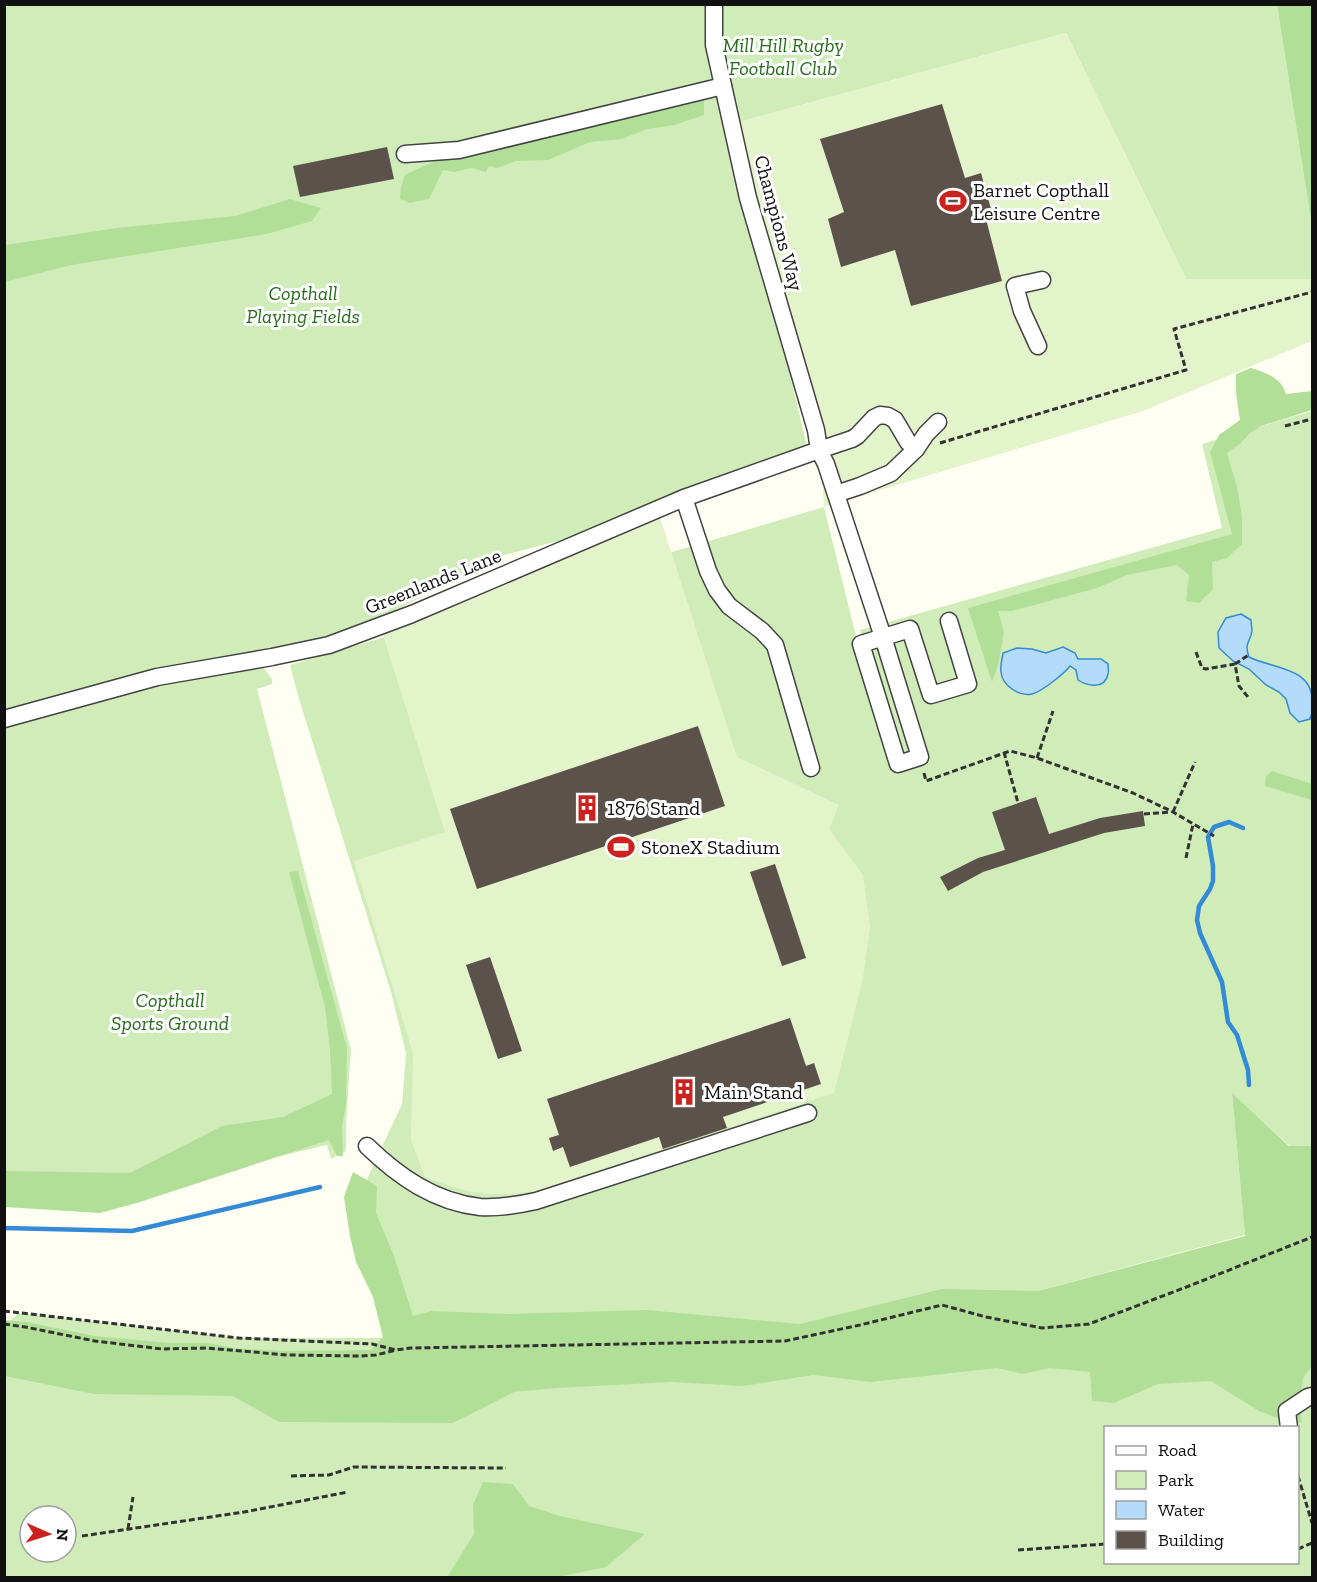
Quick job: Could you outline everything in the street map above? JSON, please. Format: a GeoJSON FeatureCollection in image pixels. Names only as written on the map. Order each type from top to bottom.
{"type":"FeatureCollection","features":[{"type":"Feature","properties":{"kind":"street","name":"Champions Way"},"geometry":{"type":"LineString","coordinates":[[714,4],[714,45],[748,198],[816,430],[819,450]]}},
{"type":"Feature","properties":{"kind":"street"},"geometry":{"type":"LineString","coordinates":[[405,154],[459,150],[723,86]]}},
{"type":"Feature","properties":{"kind":"street"},"geometry":{"type":"LineString","coordinates":[[1038,346],[1022,311],[1015,286],[1042,280]]}},
{"type":"Feature","properties":{"kind":"street","name":"Greenlands Lane"},"geometry":{"type":"LineString","coordinates":[[4,719],[157,677],[329,645],[412,614],[684,498],[852,439],[880,415],[895,420],[908,442],[916,449]]}},
{"type":"Feature","properties":{"kind":"street"},"geometry":{"type":"LineString","coordinates":[[836,494],[891,473],[916,449],[938,422]]}},
{"type":"Feature","properties":{"kind":"street"},"geometry":{"type":"LineString","coordinates":[[819,450],[836,494],[883,637],[920,757],[898,764],[861,644],[883,637],[910,629],[931,695]]}},
{"type":"Feature","properties":{"kind":"street"},"geometry":{"type":"LineString","coordinates":[[684,498],[708,571],[717,590],[729,606],[762,631],[776,645],[812,768]]}},
{"type":"Feature","properties":{"kind":"street"},"geometry":{"type":"LineString","coordinates":[[903,704],[968,684],[949,621]]}},
{"type":"Feature","properties":{"kind":"street"},"geometry":{"type":"LineString","coordinates":[[367,1146],[403,1178],[426,1191],[452,1201],[480,1207],[509,1206],[536,1202],[808,1113]]}},
{"type":"Feature","properties":{"kind":"street"},"geometry":{"type":"LineString","coordinates":[[1289,1426],[1287,1411],[1312,1396]]}},
{"type":"Feature","properties":{"kind":"path"},"geometry":{"type":"LineString","coordinates":[[934,445],[1186,370],[1174,329],[1312,292]]}},
{"type":"Feature","properties":{"kind":"path"},"geometry":{"type":"LineString","coordinates":[[1285,426],[1312,419]]}},
{"type":"Feature","properties":{"kind":"path"},"geometry":{"type":"LineString","coordinates":[[1196,652],[1202,668],[1206,669],[1235,664],[1250,654]]}},
{"type":"Feature","properties":{"kind":"path"},"geometry":{"type":"LineString","coordinates":[[1235,664],[1239,686],[1248,697]]}},
{"type":"Feature","properties":{"kind":"path"},"geometry":{"type":"LineString","coordinates":[[1037,758],[1053,711]]}},
{"type":"Feature","properties":{"kind":"path"},"geometry":{"type":"LineString","coordinates":[[916,759],[921,764],[926,781],[1010,751],[1037,758],[1133,793],[1173,812],[1214,836]]}},
{"type":"Feature","properties":{"kind":"path"},"geometry":{"type":"LineString","coordinates":[[1004,752],[1018,803]]}},
{"type":"Feature","properties":{"kind":"path"},"geometry":{"type":"LineString","coordinates":[[1173,812],[1195,762]]}},
{"type":"Feature","properties":{"kind":"path"},"geometry":{"type":"LineString","coordinates":[[1144,814],[1173,812]]}},
{"type":"Feature","properties":{"kind":"path"},"geometry":{"type":"LineString","coordinates":[[1186,858],[1193,824]]}},
{"type":"Feature","properties":{"kind":"path"},"geometry":{"type":"LineString","coordinates":[[4,1324],[25,1326],[95,1341],[162,1349],[207,1348],[287,1355],[340,1356],[376,1355],[396,1350],[423,1348],[785,1341],[942,1305],[986,1317],[1042,1328],[1089,1323],[1312,1237]]}},
{"type":"Feature","properties":{"kind":"path"},"geometry":{"type":"LineString","coordinates":[[4,1311],[239,1338],[372,1344],[396,1350]]}},
{"type":"Feature","properties":{"kind":"path"},"geometry":{"type":"LineString","coordinates":[[291,1476],[329,1475],[354,1467],[506,1468]]}},
{"type":"Feature","properties":{"kind":"path"},"geometry":{"type":"LineString","coordinates":[[1299,1479],[1312,1523]]}},
{"type":"Feature","properties":{"kind":"path"},"geometry":{"type":"LineString","coordinates":[[82,1536],[275,1507],[348,1492]]}},
{"type":"Feature","properties":{"kind":"path"},"geometry":{"type":"LineString","coordinates":[[128,1529],[133,1497]]}},
{"type":"Feature","properties":{"kind":"path"},"geometry":{"type":"LineString","coordinates":[[1018,1550],[1104,1544]]}},
{"type":"Feature","properties":{"kind":"green space","name":"Copthall Playing Fields"},"geometry":{"type":"Polygon","coordinates":[[[4,5],[1277,5],[1312,227],[1312,279],[1186,279],[1066,33],[739,122],[748,198],[807,446],[628,523],[500,556],[329,645],[272,657],[264,668],[272,679],[272,684],[257,689],[351,1050],[346,1151],[331,1159],[327,1145],[173,1181],[5,1191],[4,5]]]}},
{"type":"Feature","properties":{"kind":"green space"},"geometry":{"type":"Polygon","coordinates":[[[1277,5],[1312,5],[1312,227],[1277,5]]]}},
{"type":"Feature","properties":{"kind":"green space","name":"Barnet Copthall Leisure Centre"},"geometry":{"type":"Polygon","coordinates":[[[1066,33],[1186,279],[1312,279],[1312,341],[1143,411],[824,507],[821,460],[739,122],[1066,33]]]}},
{"type":"Feature","properties":{"kind":"green space"},"geometry":{"type":"Polygon","coordinates":[[[704,97],[704,115],[674,125],[647,129],[622,139],[590,142],[548,160],[516,161],[497,168],[489,166],[486,172],[472,168],[454,172],[443,170],[429,199],[410,203],[400,199],[405,175],[446,157],[704,97]]]}},
{"type":"Feature","properties":{"kind":"green space"},"geometry":{"type":"Polygon","coordinates":[[[290,199],[321,208],[312,221],[267,234],[71,265],[5,282],[5,245],[117,228],[235,216],[290,199]]]}},
{"type":"Feature","properties":{"kind":"green space"},"geometry":{"type":"Polygon","coordinates":[[[1251,368],[1277,380],[1286,394],[1312,391],[1312,410],[1261,426],[1227,453],[1237,487],[1242,516],[1242,544],[1227,558],[1212,562],[1213,589],[1199,603],[1186,601],[1189,575],[1177,565],[1127,575],[1097,588],[1012,611],[998,611],[1004,632],[998,665],[992,682],[968,608],[1232,534],[1210,452],[1219,435],[1240,420],[1236,374],[1251,368]]]}},
{"type":"Feature","properties":{"kind":"green space"},"geometry":{"type":"Polygon","coordinates":[[[1312,411],[1312,1146],[1290,1146],[1232,1094],[1245,1235],[1038,1291],[1047,1348],[1312,1356],[1312,1577],[5,1578],[4,1328],[18,1313],[239,1338],[383,1338],[354,1207],[402,1104],[406,1053],[391,992],[290,665],[824,507],[855,632],[892,754],[860,630],[1222,528],[1202,444],[1312,411]]]}},
{"type":"Feature","properties":{"kind":"green space","name":"StoneX Stadium"},"geometry":{"type":"Polygon","coordinates":[[[660,517],[737,757],[839,805],[829,829],[863,875],[870,927],[863,978],[834,1093],[542,1189],[496,1194],[455,1187],[425,1177],[411,1140],[413,1053],[354,861],[445,832],[382,632],[660,517]]]}},
{"type":"Feature","properties":{"kind":"green space"},"geometry":{"type":"Polygon","coordinates":[[[1272,771],[1312,784],[1312,800],[1265,786],[1266,776],[1272,771]]]}},
{"type":"Feature","properties":{"kind":"green space"},"geometry":{"type":"Polygon","coordinates":[[[298,871],[347,1048],[346,1105],[342,1126],[343,1156],[337,1156],[329,1140],[100,1213],[5,1207],[5,1171],[130,1173],[222,1126],[283,1117],[332,1094],[325,1007],[289,872],[298,871]]]}},
{"type":"Feature","properties":{"kind":"green space"},"geometry":{"type":"Polygon","coordinates":[[[1232,1093],[1289,1146],[1312,1146],[1312,1366],[1303,1378],[1299,1409],[1302,1422],[1293,1424],[1259,1411],[1211,1381],[1158,1384],[1114,1403],[1092,1401],[1090,1372],[1050,1368],[1022,1374],[997,1368],[871,1382],[813,1375],[743,1386],[672,1382],[556,1388],[514,1392],[453,1423],[279,1422],[233,1396],[94,1394],[5,1376],[4,1320],[27,1322],[95,1336],[168,1343],[207,1343],[234,1348],[282,1351],[371,1350],[383,1337],[373,1297],[356,1262],[350,1236],[344,1197],[353,1172],[377,1186],[376,1213],[394,1256],[413,1316],[432,1311],[507,1314],[647,1310],[800,1324],[942,1289],[1038,1291],[1245,1236],[1232,1093]]]}},
{"type":"Feature","properties":{"kind":"green space"},"geometry":{"type":"Polygon","coordinates":[[[483,1482],[513,1484],[529,1506],[560,1516],[645,1534],[606,1567],[558,1577],[447,1577],[474,1534],[473,1505],[483,1482]]]}},
{"type":"Feature","properties":{"kind":"water"},"geometry":{"type":"Polygon","coordinates":[[[1241,614],[1251,620],[1252,631],[1247,645],[1249,657],[1288,670],[1305,681],[1310,689],[1312,702],[1310,719],[1299,722],[1290,713],[1286,699],[1279,692],[1266,685],[1249,669],[1233,661],[1219,648],[1218,632],[1226,618],[1241,614]]]}},
{"type":"Feature","properties":{"kind":"water"},"geometry":{"type":"Polygon","coordinates":[[[1063,647],[1075,653],[1078,659],[1101,659],[1108,664],[1108,673],[1103,683],[1100,685],[1086,684],[1078,680],[1076,670],[1070,666],[1052,682],[1032,694],[1017,692],[1004,681],[1001,670],[1003,653],[1017,648],[1046,653],[1063,647]]]}},
{"type":"Feature","properties":{"kind":"building","name":"Barnet Copthall Leisure Centre"},"geometry":{"type":"Polygon","coordinates":[[[942,104],[965,178],[981,173],[994,220],[987,223],[1002,281],[911,306],[895,250],[841,267],[828,219],[844,212],[820,139],[942,104]]]}},
{"type":"Feature","properties":{"kind":"building"},"geometry":{"type":"Polygon","coordinates":[[[387,147],[394,179],[300,197],[293,166],[387,147]]]}},
{"type":"Feature","properties":{"kind":"building","name":"1876 Stand"},"geometry":{"type":"Polygon","coordinates":[[[698,726],[725,806],[477,889],[450,809],[698,726]]]}},
{"type":"Feature","properties":{"kind":"building"},"geometry":{"type":"Polygon","coordinates":[[[1036,797],[1049,834],[1100,818],[1143,811],[1145,826],[1104,833],[983,872],[948,891],[940,877],[978,858],[1005,850],[992,812],[1036,797]]]}},
{"type":"Feature","properties":{"kind":"building"},"geometry":{"type":"Polygon","coordinates":[[[775,864],[806,958],[782,966],[750,872],[775,864]]]}},
{"type":"Feature","properties":{"kind":"building"},"geometry":{"type":"Polygon","coordinates":[[[490,957],[522,1051],[498,1059],[466,965],[490,957]]]}},
{"type":"Feature","properties":{"kind":"building","name":"Main Stand"},"geometry":{"type":"Polygon","coordinates":[[[790,1018],[806,1066],[814,1063],[821,1084],[723,1117],[727,1128],[663,1149],[659,1137],[570,1167],[563,1147],[553,1151],[549,1138],[559,1135],[547,1099],[790,1018]]]}},
{"type":"Feature","properties":{"kind":"waterway"},"geometry":{"type":"LineString","coordinates":[[1243,828],[1229,822],[1214,827],[1208,837],[1213,881],[1199,906],[1197,920],[1200,933],[1222,982],[1228,1022],[1237,1035],[1248,1070],[1249,1085]]}},
{"type":"Feature","properties":{"kind":"waterway"},"geometry":{"type":"LineString","coordinates":[[4,1228],[132,1231],[320,1187]]}},
{"type":"Feature","properties":{"kind":"place","name":"Barnet Copthall Leisure Centre"},"geometry":{"type":"Point","coordinates":[953,201]}},
{"type":"Feature","properties":{"kind":"place","name":"1876 Stand"},"geometry":{"type":"Point","coordinates":[587,808]}},
{"type":"Feature","properties":{"kind":"place","name":"StoneX Stadium"},"geometry":{"type":"Point","coordinates":[621,847]}},
{"type":"Feature","properties":{"kind":"place","name":"Main Stand"},"geometry":{"type":"Point","coordinates":[684,1092]}},
{"type":"Feature","properties":{"kind":"park label","name":"Mill Hill Rugby Football Club"},"geometry":{"type":"Point","coordinates":[783,56]}},
{"type":"Feature","properties":{"kind":"park label","name":"Copthall Sports Ground"},"geometry":{"type":"Point","coordinates":[170,1012]}}]}
